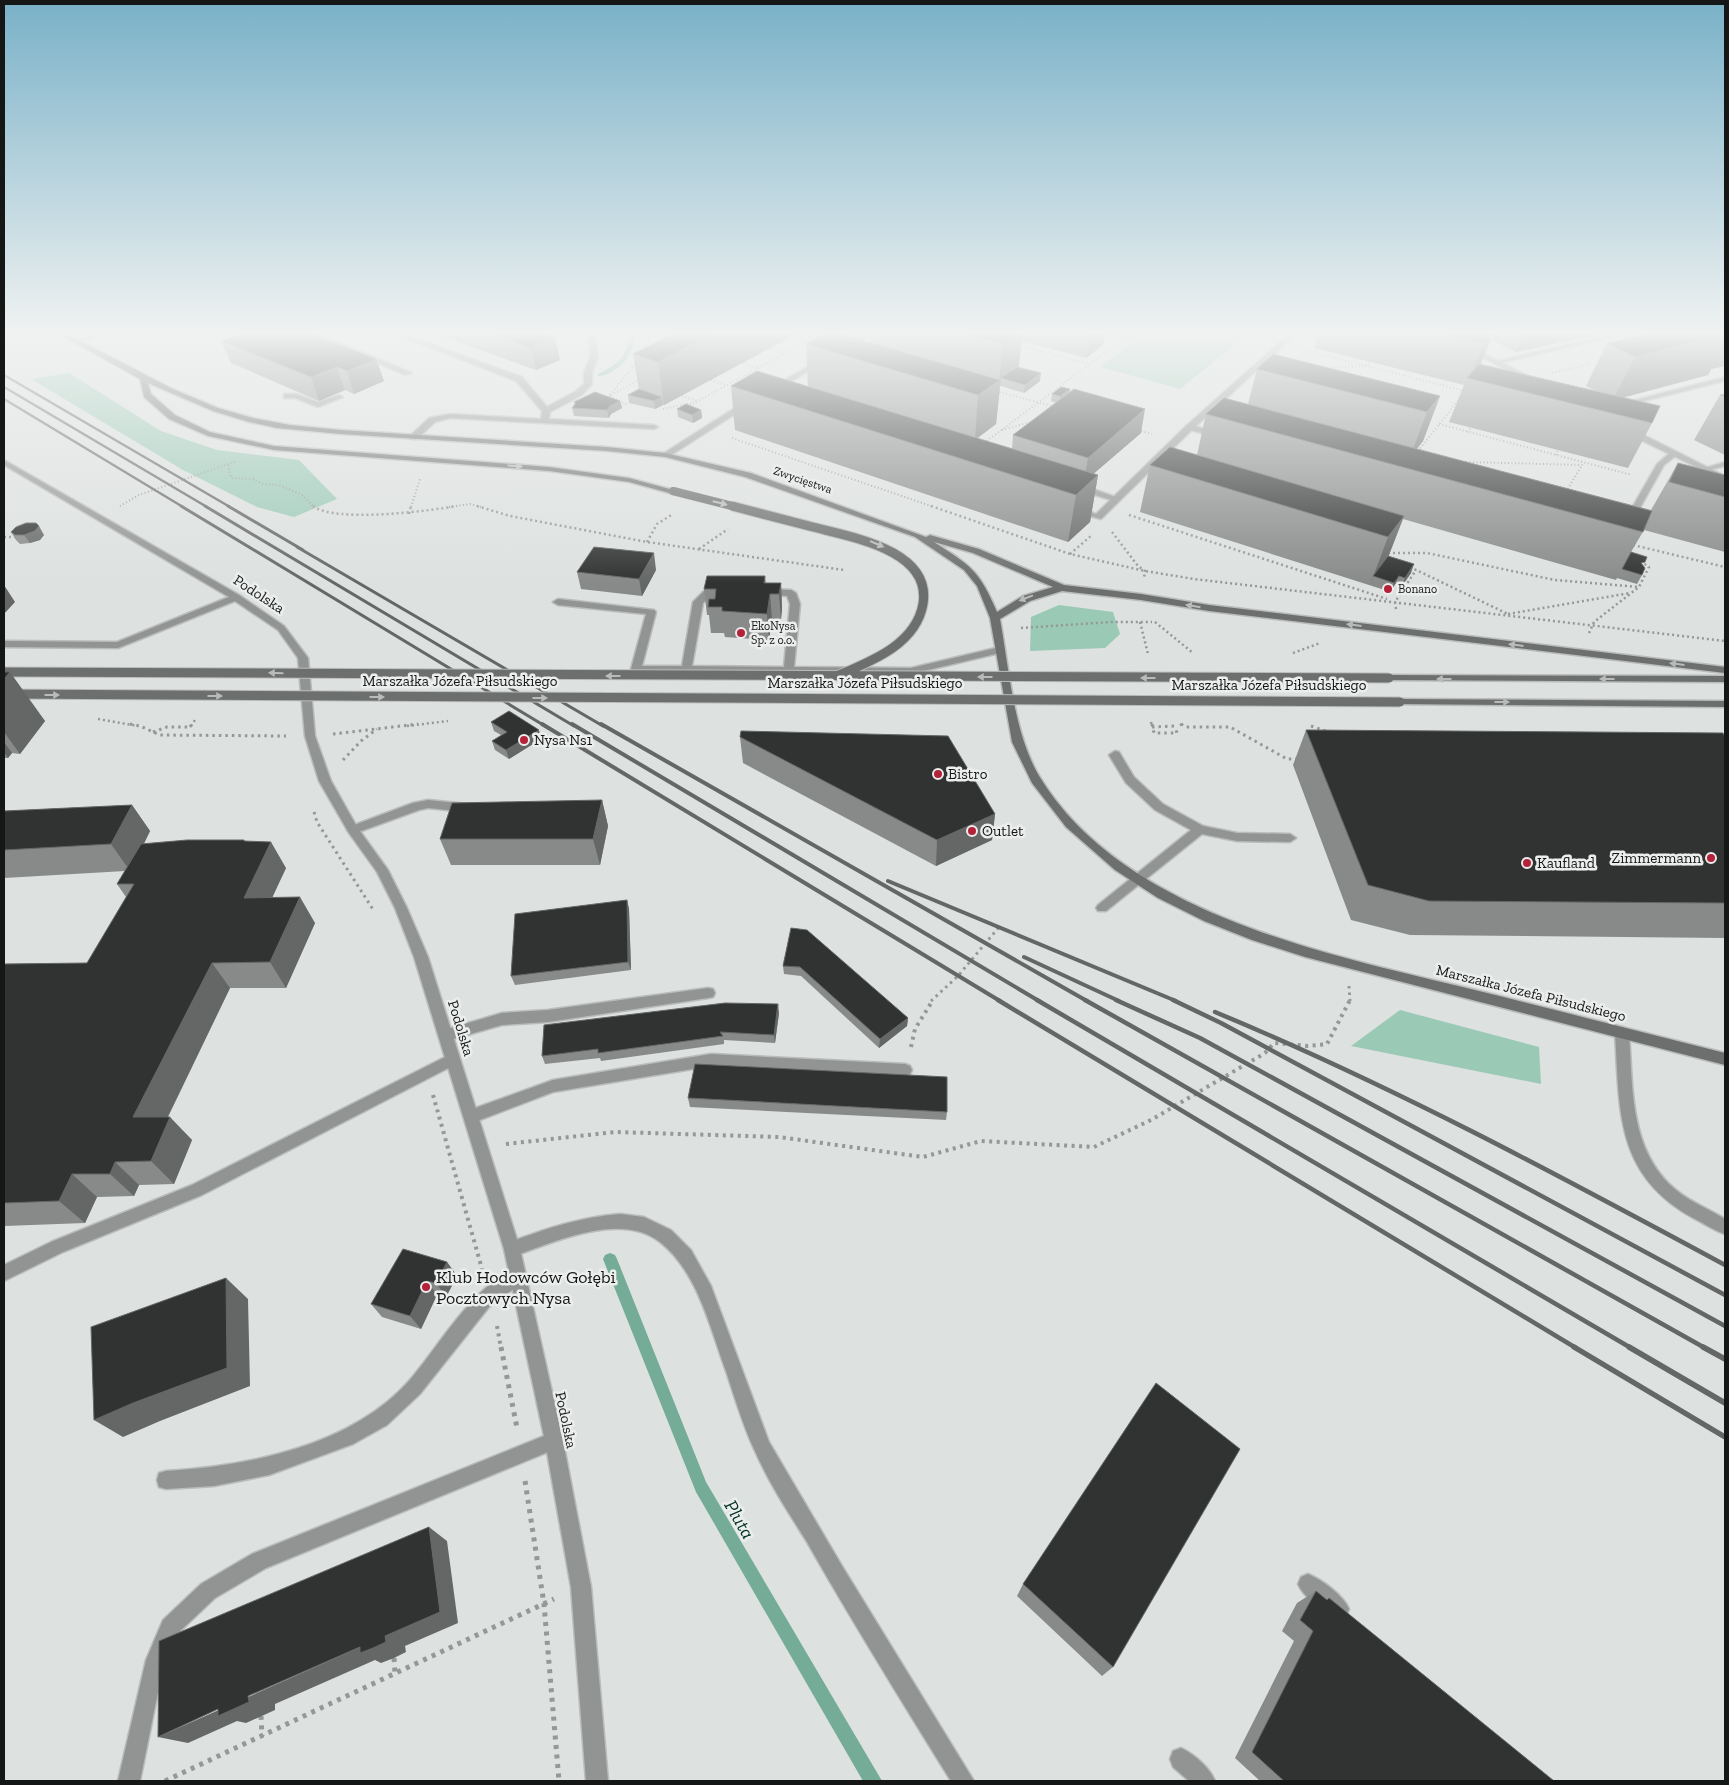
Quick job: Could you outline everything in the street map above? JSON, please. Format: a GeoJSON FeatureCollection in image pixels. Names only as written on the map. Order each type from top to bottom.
{"type":"FeatureCollection","features":[{"type":"Feature","properties":{"kind":"main road"},"geometry":{"type":"LineString","coordinates":[[173,417],[208,434],[274,448],[548,469],[629,480],[874,542],[902,558],[914,568],[921,580],[925,591],[918,624],[894,647],[836,677]]}},
{"type":"Feature","properties":{"kind":"main road","name":"Zwycięstwa"},"geometry":{"type":"LineString","coordinates":[[239,417],[303,429],[607,449],[665,455],[748,475],[918,535],[967,568],[981,585],[995,618],[1011,717]]}},
{"type":"Feature","properties":{"kind":"main road"},"geometry":{"type":"LineString","coordinates":[[918,535],[976,552],[1062,588],[1142,597],[1209,608],[1725,670]]}},
{"type":"Feature","properties":{"kind":"main road"},"geometry":{"type":"LineString","coordinates":[[995,618],[1012,604],[1024,598],[1062,588]]}},
{"type":"Feature","properties":{"kind":"main road","name":"Marszałka Józefa Piłsudskiego"},"geometry":{"type":"LineString","coordinates":[[4,672],[836,677],[1725,679]]}},
{"type":"Feature","properties":{"kind":"main road","name":"Marszałka Józefa Piłsudskiego"},"geometry":{"type":"LineString","coordinates":[[4,694],[1725,704]]}},
{"type":"Feature","properties":{"kind":"main road","name":"Marszałka Józefa Piłsudskiego"},"geometry":{"type":"LineString","coordinates":[[1011,717],[1024,761],[1040,788],[1065,820],[1136,879],[1202,915],[1283,946],[1725,1059]]}},
{"type":"Feature","properties":{"kind":"street"},"geometry":{"type":"LineString","coordinates":[[414,437],[432,420],[444,417]]}},
{"type":"Feature","properties":{"kind":"street"},"geometry":{"type":"LineString","coordinates":[[475,417],[654,428]]}},
{"type":"Feature","properties":{"kind":"street"},"geometry":{"type":"LineString","coordinates":[[665,455],[726,417]]}},
{"type":"Feature","properties":{"kind":"street"},"geometry":{"type":"LineString","coordinates":[[1067,507],[1098,517],[1201,417]]}},
{"type":"Feature","properties":{"kind":"street"},"geometry":{"type":"LineString","coordinates":[[1190,427],[1231,439]]}},
{"type":"Feature","properties":{"kind":"street"},"geometry":{"type":"LineString","coordinates":[[1624,429],[1725,479]]}},
{"type":"Feature","properties":{"kind":"street"},"geometry":{"type":"LineString","coordinates":[[1618,541],[1661,464],[1674,454]]}},
{"type":"Feature","properties":{"kind":"street","name":"Podolska"},"geometry":{"type":"LineString","coordinates":[[4,462],[236,598],[281,628],[303,658],[310,736],[325,780],[353,830],[382,870],[402,908],[422,957],[512,1249],[554,1442],[581,1587],[597,1781]]}},
{"type":"Feature","properties":{"kind":"street"},"geometry":{"type":"LineString","coordinates":[[1706,469],[1725,464]]}},
{"type":"Feature","properties":{"kind":"street"},"geometry":{"type":"LineString","coordinates":[[1073,486],[1117,499]]}},
{"type":"Feature","properties":{"kind":"street"},"geometry":{"type":"LineString","coordinates":[[686,670],[698,602],[707,592],[732,592]]}},
{"type":"Feature","properties":{"kind":"street"},"geometry":{"type":"LineString","coordinates":[[752,592],[791,593],[795,604],[789,670]]}},
{"type":"Feature","properties":{"kind":"street"},"geometry":{"type":"LineString","coordinates":[[4,644],[118,645],[236,598]]}},
{"type":"Feature","properties":{"kind":"street"},"geometry":{"type":"LineString","coordinates":[[558,602],[651,612],[636,669],[911,671],[1000,650]]}},
{"type":"Feature","properties":{"kind":"street"},"geometry":{"type":"LineString","coordinates":[[1114,755],[1130,780],[1159,807],[1200,829],[1237,838],[1290,838]]}},
{"type":"Feature","properties":{"kind":"street"},"geometry":{"type":"LineString","coordinates":[[353,830],[417,806],[428,804],[482,809]]}},
{"type":"Feature","properties":{"kind":"street"},"geometry":{"type":"LineString","coordinates":[[1102,908],[1200,829]]}},
{"type":"Feature","properties":{"kind":"street"},"geometry":{"type":"LineString","coordinates":[[446,1035],[502,1019],[548,1016],[708,993]]}},
{"type":"Feature","properties":{"kind":"street"},"geometry":{"type":"LineString","coordinates":[[1622,1033],[1630,1131],[1643,1166],[1669,1194],[1725,1227]]}},
{"type":"Feature","properties":{"kind":"street"},"geometry":{"type":"LineString","coordinates":[[4,1273],[58,1247],[198,1190],[454,1059]]}},
{"type":"Feature","properties":{"kind":"street"},"geometry":{"type":"LineString","coordinates":[[472,1116],[553,1086],[711,1060],[905,1070]]}},
{"type":"Feature","properties":{"kind":"street"},"geometry":{"type":"LineString","coordinates":[[512,1249],[576,1226],[624,1219],[652,1226],[671,1241],[692,1263],[703,1286],[762,1447],[835,1573],[963,1781]]}},
{"type":"Feature","properties":{"kind":"street"},"geometry":{"type":"LineString","coordinates":[[166,1480],[214,1477],[269,1466],[347,1438],[381,1419],[414,1388],[482,1302],[518,1275]]}},
{"type":"Feature","properties":{"kind":"street"},"geometry":{"type":"LineString","coordinates":[[130,1781],[153,1667],[170,1627],[208,1591],[259,1561],[554,1442]]}},
{"type":"Feature","properties":{"kind":"street"},"geometry":{"type":"LineString","coordinates":[[1308,1584],[1354,1621]]}},
{"type":"Feature","properties":{"kind":"street"},"geometry":{"type":"LineString","coordinates":[[1181,1759],[1204,1781]]}},
{"type":"Feature","properties":{"kind":"path"},"geometry":{"type":"LineString","coordinates":[[978,447],[1018,417]]}},
{"type":"Feature","properties":{"kind":"path"},"geometry":{"type":"LineString","coordinates":[[1416,454],[1444,417]]}},
{"type":"Feature","properties":{"kind":"path"},"geometry":{"type":"LineString","coordinates":[[1000,431],[1036,420]]}},
{"type":"Feature","properties":{"kind":"path"},"geometry":{"type":"LineString","coordinates":[[1439,424],[1583,464]]}},
{"type":"Feature","properties":{"kind":"path"},"geometry":{"type":"LineString","coordinates":[[1130,427],[1176,441]]}},
{"type":"Feature","properties":{"kind":"path"},"geometry":{"type":"LineString","coordinates":[[1467,432],[1471,428]]}},
{"type":"Feature","properties":{"kind":"path"},"geometry":{"type":"LineString","coordinates":[[705,429],[1070,554],[1145,571],[1194,579],[1725,641]]}},
{"type":"Feature","properties":{"kind":"path"},"geometry":{"type":"LineString","coordinates":[[1511,443],[1514,439]]}},
{"type":"Feature","properties":{"kind":"path"},"geometry":{"type":"LineString","coordinates":[[1556,455],[1558,450]]}},
{"type":"Feature","properties":{"kind":"path"},"geometry":{"type":"LineString","coordinates":[[409,514],[424,469],[433,459]]}},
{"type":"Feature","properties":{"kind":"path"},"geometry":{"type":"LineString","coordinates":[[1466,462],[1583,464],[1602,467],[1652,481]]}},
{"type":"Feature","properties":{"kind":"path"},"geometry":{"type":"LineString","coordinates":[[1602,467],[1604,462]]}},
{"type":"Feature","properties":{"kind":"path"},"geometry":{"type":"LineString","coordinates":[[1563,498],[1583,464]]}},
{"type":"Feature","properties":{"kind":"path"},"geometry":{"type":"LineString","coordinates":[[228,465],[231,478],[253,479],[263,484],[279,485],[302,495],[315,508],[328,513],[409,514],[470,504],[510,516],[647,542],[844,570]]}},
{"type":"Feature","properties":{"kind":"path"},"geometry":{"type":"LineString","coordinates":[[139,495],[196,476]]}},
{"type":"Feature","properties":{"kind":"path"},"geometry":{"type":"LineString","coordinates":[[1558,488],[1568,490]]}},
{"type":"Feature","properties":{"kind":"path"},"geometry":{"type":"LineString","coordinates":[[1108,508],[1395,602]]}},
{"type":"Feature","properties":{"kind":"path"},"geometry":{"type":"LineString","coordinates":[[1070,554],[1098,529]]}},
{"type":"Feature","properties":{"kind":"path"},"geometry":{"type":"LineString","coordinates":[[4,538],[16,537]]}},
{"type":"Feature","properties":{"kind":"path"},"geometry":{"type":"LineString","coordinates":[[1618,541],[1725,567]]}},
{"type":"Feature","properties":{"kind":"path"},"geometry":{"type":"LineString","coordinates":[[1393,559],[1384,555],[1408,551],[1452,556],[1544,578],[1639,587]]}},
{"type":"Feature","properties":{"kind":"path"},"geometry":{"type":"LineString","coordinates":[[1584,653],[1581,644],[1594,626],[1594,622],[1639,587],[1649,566],[1636,558]]}},
{"type":"Feature","properties":{"kind":"path"},"geometry":{"type":"LineString","coordinates":[[1408,566],[1513,616]]}},
{"type":"Feature","properties":{"kind":"path"},"geometry":{"type":"LineString","coordinates":[[1395,602],[1416,570]]}},
{"type":"Feature","properties":{"kind":"path"},"geometry":{"type":"LineString","coordinates":[[1508,614],[1633,592]]}},
{"type":"Feature","properties":{"kind":"path"},"geometry":{"type":"LineString","coordinates":[[997,630],[1111,622],[1164,623]]}},
{"type":"Feature","properties":{"kind":"path"},"geometry":{"type":"LineString","coordinates":[[1314,641],[1324,642]]}},
{"type":"Feature","properties":{"kind":"path"},"geometry":{"type":"LineString","coordinates":[[1146,717],[1156,717]]}},
{"type":"Feature","properties":{"kind":"path"},"geometry":{"type":"LineString","coordinates":[[167,727],[172,720]]}},
{"type":"Feature","properties":{"kind":"path"},"geometry":{"type":"LineString","coordinates":[[153,732],[167,727],[190,727],[195,720]]}},
{"type":"Feature","properties":{"kind":"path"},"geometry":{"type":"LineString","coordinates":[[1172,720],[1186,727],[1230,727],[1287,759],[1306,759]]}},
{"type":"Feature","properties":{"kind":"path"},"geometry":{"type":"LineString","coordinates":[[1152,727],[1175,727],[1177,734],[1154,733],[1152,727]]}},
{"type":"Feature","properties":{"kind":"path"},"geometry":{"type":"LineString","coordinates":[[325,780],[361,741],[378,729]]}},
{"type":"Feature","properties":{"kind":"path"},"geometry":{"type":"LineString","coordinates":[[286,736],[289,744]]}},
{"type":"Feature","properties":{"kind":"path"},"geometry":{"type":"LineString","coordinates":[[311,804],[317,822],[376,913]]}},
{"type":"Feature","properties":{"kind":"path"},"geometry":{"type":"LineString","coordinates":[[905,1070],[915,1029],[930,1002],[958,976],[999,928]]}},
{"type":"Feature","properties":{"kind":"path"},"geometry":{"type":"LineString","coordinates":[[481,1147],[615,1132],[779,1136],[923,1157],[981,1141],[1094,1147],[1151,1120],[1265,1054],[1274,1042],[1308,1046],[1327,1044],[1350,1001],[1349,983]]}},
{"type":"Feature","properties":{"kind":"path"},"geometry":{"type":"LineString","coordinates":[[428,1073],[445,1142],[490,1296],[511,1393],[544,1604],[559,1781]]}},
{"type":"Feature","properties":{"kind":"path"},"geometry":{"type":"LineString","coordinates":[[166,1781],[581,1587]]}},
{"type":"Feature","properties":{"kind":"path"},"geometry":{"type":"LineString","coordinates":[[394,1658],[395,1673]]}},
{"type":"Feature","properties":{"kind":"path"},"geometry":{"type":"LineString","coordinates":[[261,1716],[262,1736]]}},
{"type":"Feature","properties":{"kind":"green space"},"geometry":{"type":"Polygon","coordinates":[[[95,417],[139,417],[161,431],[217,450],[299,460],[337,499],[294,517],[257,507],[183,470],[95,417]]]}},
{"type":"Feature","properties":{"kind":"green space"},"geometry":{"type":"Polygon","coordinates":[[[1059,605],[1113,612],[1120,634],[1105,648],[1030,651],[1031,617],[1059,605]]]}},
{"type":"Feature","properties":{"kind":"green space"},"geometry":{"type":"Polygon","coordinates":[[[1400,1010],[1539,1047],[1541,1084],[1351,1046],[1400,1010]]]}},
{"type":"Feature","properties":{"kind":"building"},"geometry":{"type":"Polygon","coordinates":[[[830,417],[909,417],[1098,475],[1076,495],[830,417]]]}},
{"type":"Feature","properties":{"kind":"building"},"geometry":{"type":"Polygon","coordinates":[[[1036,417],[1135,417],[1088,458],[1013,435],[1036,417]]]}},
{"type":"Feature","properties":{"kind":"building"},"geometry":{"type":"Polygon","coordinates":[[[1218,417],[1297,417],[1652,511],[1643,532],[1218,417]]]}},
{"type":"Feature","properties":{"kind":"building"},"geometry":{"type":"Polygon","coordinates":[[[1629,417],[1655,417],[1652,423],[1629,417]]]}},
{"type":"Feature","properties":{"kind":"building"},"geometry":{"type":"Polygon","coordinates":[[[1170,447],[1404,516],[1388,537],[1150,465],[1170,447]]]}},
{"type":"Feature","properties":{"kind":"building"},"geometry":{"type":"Polygon","coordinates":[[[1678,463],[1725,475],[1725,497],[1669,482],[1678,463]]]}},
{"type":"Feature","properties":{"kind":"building"},"geometry":{"type":"Polygon","coordinates":[[[26,523],[36,523],[39,526],[35,531],[24,535],[15,535],[11,532],[16,527],[26,523]]]}},
{"type":"Feature","properties":{"kind":"building"},"geometry":{"type":"Polygon","coordinates":[[[594,547],[654,553],[639,579],[577,572],[594,547]]]}},
{"type":"Feature","properties":{"kind":"building"},"geometry":{"type":"Polygon","coordinates":[[[1631,552],[1647,557],[1645,562],[1641,563],[1645,568],[1642,575],[1622,569],[1631,552]]]}},
{"type":"Feature","properties":{"kind":"building"},"geometry":{"type":"Polygon","coordinates":[[[1388,556],[1414,564],[1405,578],[1399,576],[1394,583],[1373,576],[1388,556]]]}},
{"type":"Feature","properties":{"kind":"building"},"geometry":{"type":"Polygon","coordinates":[[[707,576],[765,576],[764,583],[781,583],[779,594],[770,594],[767,614],[722,611],[722,607],[708,607],[709,599],[715,599],[716,589],[704,589],[707,576]]]}},
{"type":"Feature","properties":{"kind":"building"},"geometry":{"type":"Polygon","coordinates":[[[4,672],[10,672],[4,679],[4,672]]]}},
{"type":"Feature","properties":{"kind":"building"},"geometry":{"type":"Polygon","coordinates":[[[509,711],[539,730],[506,750],[492,741],[507,732],[491,722],[509,711]]]}},
{"type":"Feature","properties":{"kind":"building","name":"Kaufland"},"geometry":{"type":"Polygon","coordinates":[[[1306,730],[1723,733],[1725,737],[1725,903],[1429,901],[1368,885],[1306,730]]]}},
{"type":"Feature","properties":{"kind":"building"},"geometry":{"type":"Polygon","coordinates":[[[741,731],[948,736],[995,814],[937,840],[740,737],[741,731]]]}},
{"type":"Feature","properties":{"kind":"building"},"geometry":{"type":"Polygon","coordinates":[[[602,800],[593,839],[440,839],[452,803],[602,800]]]}},
{"type":"Feature","properties":{"kind":"building"},"geometry":{"type":"Polygon","coordinates":[[[132,805],[111,844],[4,850],[4,811],[132,805]]]}},
{"type":"Feature","properties":{"kind":"building"},"geometry":{"type":"Polygon","coordinates":[[[187,840],[271,842],[244,898],[300,897],[270,962],[212,963],[133,1117],[170,1117],[151,1161],[115,1162],[110,1174],[72,1174],[59,1201],[4,1203],[4,964],[87,963],[134,884],[117,884],[141,844],[187,840]]]}},
{"type":"Feature","properties":{"kind":"building"},"geometry":{"type":"Polygon","coordinates":[[[627,900],[628,962],[511,976],[515,914],[627,900]]]}},
{"type":"Feature","properties":{"kind":"building"},"geometry":{"type":"Polygon","coordinates":[[[791,928],[807,930],[908,1018],[880,1039],[800,967],[783,966],[791,928]]]}},
{"type":"Feature","properties":{"kind":"building"},"geometry":{"type":"Polygon","coordinates":[[[725,1003],[778,1004],[774,1035],[720,1032],[723,1036],[598,1053],[598,1049],[542,1056],[544,1025],[725,1003]]]}},
{"type":"Feature","properties":{"kind":"building"},"geometry":{"type":"Polygon","coordinates":[[[695,1064],[947,1077],[947,1112],[688,1098],[695,1064]]]}},
{"type":"Feature","properties":{"kind":"building"},"geometry":{"type":"Polygon","coordinates":[[[403,1249],[447,1262],[436,1283],[427,1281],[410,1316],[371,1304],[403,1249]]]}},
{"type":"Feature","properties":{"kind":"building"},"geometry":{"type":"Polygon","coordinates":[[[226,1278],[227,1368],[133,1403],[94,1420],[91,1327],[226,1278]]]}},
{"type":"Feature","properties":{"kind":"building"},"geometry":{"type":"Polygon","coordinates":[[[1156,1383],[1240,1449],[1113,1667],[1023,1584],[1156,1383]]]}},
{"type":"Feature","properties":{"kind":"building"},"geometry":{"type":"Polygon","coordinates":[[[429,1527],[440,1612],[385,1636],[386,1642],[373,1648],[360,1653],[360,1647],[248,1696],[249,1702],[218,1716],[218,1709],[158,1737],[159,1641],[429,1527]]]}},
{"type":"Feature","properties":{"kind":"building"},"geometry":{"type":"Polygon","coordinates":[[[1316,1591],[1327,1600],[1329,1598],[1554,1781],[1284,1781],[1252,1752],[1313,1631],[1300,1620],[1316,1591]]]}},
{"type":"Feature","properties":{"kind":"waterway","name":"Pluta"},"geometry":{"type":"LineString","coordinates":[[610,1259],[701,1487],[873,1781]]}},
{"type":"Feature","properties":{"kind":"railway"},"geometry":{"type":"LineString","coordinates":[[34,417],[183,507]]}},
{"type":"Feature","properties":{"kind":"railway"},"geometry":{"type":"LineString","coordinates":[[55,417],[207,507]]}},
{"type":"Feature","properties":{"kind":"railway"},"geometry":{"type":"LineString","coordinates":[[76,417],[230,507]]}},
{"type":"Feature","properties":{"kind":"railway"},"geometry":{"type":"LineString","coordinates":[[181,506],[545,726]]}},
{"type":"Feature","properties":{"kind":"railway"},"geometry":{"type":"LineString","coordinates":[[205,506],[574,726]]}},
{"type":"Feature","properties":{"kind":"railway"},"geometry":{"type":"LineString","coordinates":[[228,506],[303,550]]}},
{"type":"Feature","properties":{"kind":"railway"},"geometry":{"type":"LineString","coordinates":[[297,547],[603,726]]}},
{"type":"Feature","properties":{"kind":"railway"},"geometry":{"type":"LineString","coordinates":[[542,724],[1000,1001]]}},
{"type":"Feature","properties":{"kind":"railway"},"geometry":{"type":"LineString","coordinates":[[572,724],[1039,1001]]}},
{"type":"Feature","properties":{"kind":"railway"},"geometry":{"type":"LineString","coordinates":[[601,724],[1087,1001]]}},
{"type":"Feature","properties":{"kind":"railway"},"geometry":{"type":"LineString","coordinates":[[888,881],[1176,1001]]}},
{"type":"Feature","properties":{"kind":"railway"},"geometry":{"type":"LineString","coordinates":[[1024,957],[1119,1001]]}},
{"type":"Feature","properties":{"kind":"railway"},"geometry":{"type":"LineString","coordinates":[[998,1000],[1576,1348]]}},
{"type":"Feature","properties":{"kind":"railway"},"geometry":{"type":"LineString","coordinates":[[1037,1000],[1631,1348]]}},
{"type":"Feature","properties":{"kind":"railway"},"geometry":{"type":"LineString","coordinates":[[1085,1000],[1705,1348]]}},
{"type":"Feature","properties":{"kind":"railway"},"geometry":{"type":"LineString","coordinates":[[1116,1000],[1200,1038],[1725,1326]]}},
{"type":"Feature","properties":{"kind":"railway"},"geometry":{"type":"LineString","coordinates":[[1173,1000],[1221,1023],[1725,1295]]}},
{"type":"Feature","properties":{"kind":"railway"},"geometry":{"type":"LineString","coordinates":[[1215,1012],[1281,1040],[1410,1100],[1725,1265]]}},
{"type":"Feature","properties":{"kind":"railway"},"geometry":{"type":"LineString","coordinates":[[1574,1347],[1725,1437]]}},
{"type":"Feature","properties":{"kind":"railway"},"geometry":{"type":"LineString","coordinates":[[1629,1347],[1725,1403]]}},
{"type":"Feature","properties":{"kind":"railway"},"geometry":{"type":"LineString","coordinates":[[1703,1347],[1725,1359]]}},
{"type":"Feature","properties":{"kind":"place","name":"Bonano"},"geometry":{"type":"Point","coordinates":[1388,589]}},
{"type":"Feature","properties":{"kind":"place","name":"EkoNysa Sp. z o.o."},"geometry":{"type":"Point","coordinates":[741,633]}},
{"type":"Feature","properties":{"kind":"place","name":"Nysa Ns1"},"geometry":{"type":"Point","coordinates":[524,740]}},
{"type":"Feature","properties":{"kind":"place","name":"Bistro"},"geometry":{"type":"Point","coordinates":[938,774]}},
{"type":"Feature","properties":{"kind":"place","name":"Outlet"},"geometry":{"type":"Point","coordinates":[972,831]}},
{"type":"Feature","properties":{"kind":"place","name":"Zimmermann"},"geometry":{"type":"Point","coordinates":[1711,858]}},
{"type":"Feature","properties":{"kind":"place","name":"Kaufland"},"geometry":{"type":"Point","coordinates":[1527,863]}},
{"type":"Feature","properties":{"kind":"place","name":"Klub Hodowców Gołębi Pocztowych Nysa"},"geometry":{"type":"Point","coordinates":[426,1287]}}]}
